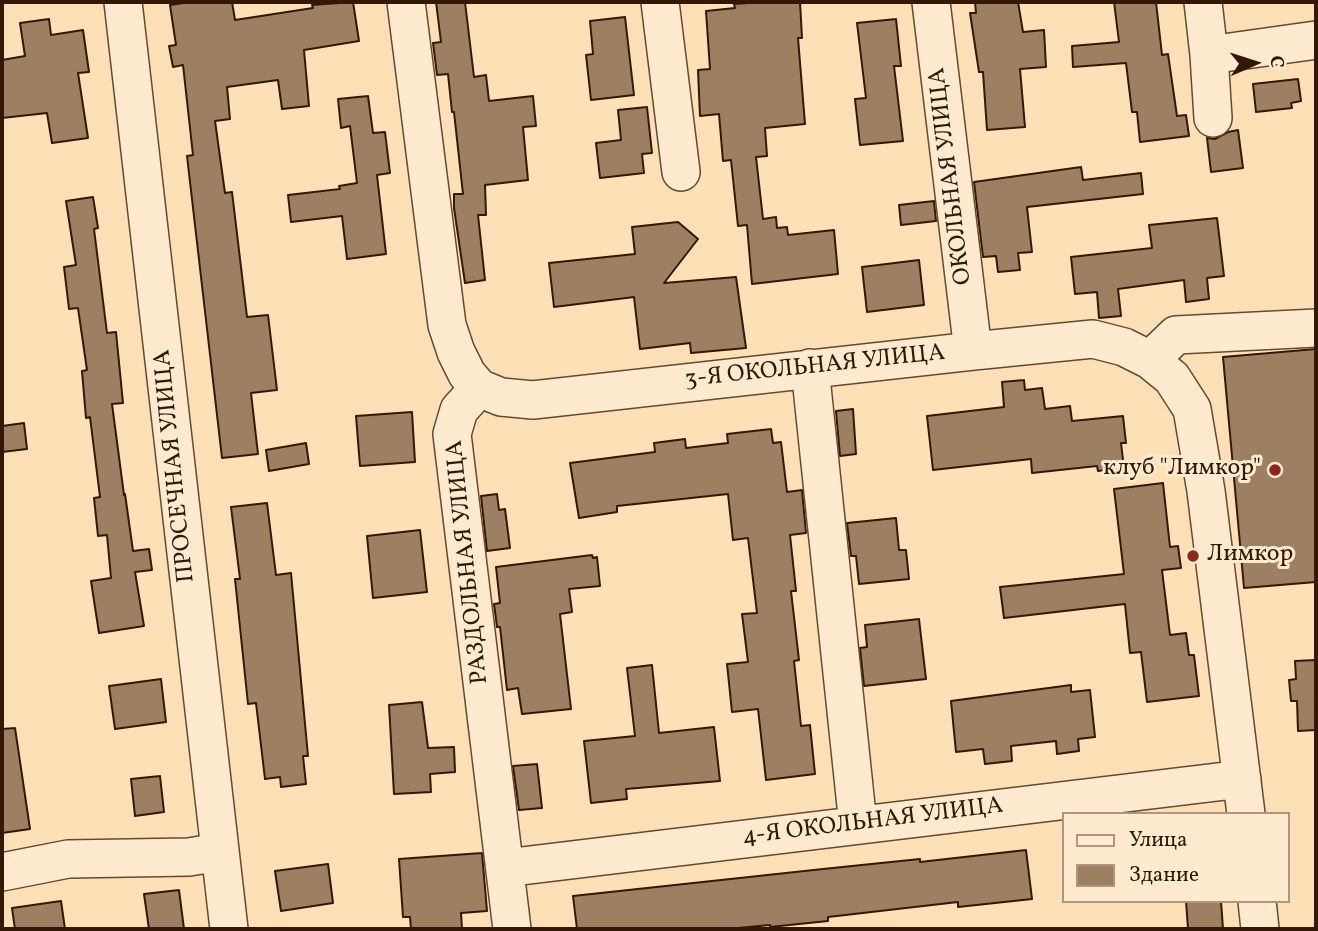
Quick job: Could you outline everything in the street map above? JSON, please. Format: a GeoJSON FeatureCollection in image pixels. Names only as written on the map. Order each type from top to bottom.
{"type":"FeatureCollection","features":[{"type":"Feature","properties":{"kind":"street","name":"ПРОСЕЧНАЯ УЛИЦА"},"geometry":{"type":"LineString","coordinates":[[123,2],[229,929]]}},
{"type":"Feature","properties":{"kind":"street"},"geometry":{"type":"LineString","coordinates":[[406,2],[447,325],[467,374],[479,388]]}},
{"type":"Feature","properties":{"kind":"street"},"geometry":{"type":"LineString","coordinates":[[660,2],[681,172]]}},
{"type":"Feature","properties":{"kind":"street","name":"ОКОЛЬНАЯ УЛИЦА"},"geometry":{"type":"LineString","coordinates":[[931,2],[974,351]]}},
{"type":"Feature","properties":{"kind":"street"},"geometry":{"type":"LineString","coordinates":[[1203,2],[1213,118]]}},
{"type":"Feature","properties":{"kind":"street"},"geometry":{"type":"LineString","coordinates":[[1209,55],[1316,40]]}},
{"type":"Feature","properties":{"kind":"street"},"geometry":{"type":"LineString","coordinates":[[1150,360],[1176,335],[1316,328]]}},
{"type":"Feature","properties":{"kind":"street","name":"3-Я ОКОЛЬНАЯ УЛИЦА"},"geometry":{"type":"LineString","coordinates":[[479,388],[501,397],[533,400],[1093,340],[1124,347],[1150,360],[1172,378],[1192,409],[1206,491],[1244,796]]}},
{"type":"Feature","properties":{"kind":"street"},"geometry":{"type":"LineString","coordinates":[[810,369],[858,825]]}},
{"type":"Feature","properties":{"kind":"street","name":"РАЗДОЛЬНАЯ УЛИЦА"},"geometry":{"type":"LineString","coordinates":[[479,388],[459,410],[452,434],[512,929]]}},
{"type":"Feature","properties":{"kind":"street","name":"4-Я ОКОЛЬНАЯ УЛИЦА"},"geometry":{"type":"LineString","coordinates":[[505,868],[858,825],[1244,796]]}},
{"type":"Feature","properties":{"kind":"street"},"geometry":{"type":"LineString","coordinates":[[2,872],[68,859],[189,857],[219,852]]}},
{"type":"Feature","properties":{"kind":"street"},"geometry":{"type":"LineString","coordinates":[[1257,903],[1260,929]]}},
{"type":"Feature","properties":{"kind":"building"},"geometry":{"type":"Polygon","coordinates":[[[232,2],[235,20],[313,8],[312,5],[353,2],[359,41],[304,50],[309,106],[282,109],[278,80],[227,87],[230,119],[215,121],[225,193],[232,192],[247,317],[268,315],[277,390],[251,393],[258,454],[222,458],[187,156],[193,155],[183,65],[173,67],[169,46],[176,45],[170,5],[232,2]]]}},
{"type":"Feature","properties":{"kind":"building"},"geometry":{"type":"Polygon","coordinates":[[[436,2],[465,2],[474,77],[486,75],[489,101],[533,96],[536,126],[523,127],[528,180],[485,185],[486,215],[478,215],[485,280],[465,283],[454,208],[454,194],[463,194],[454,112],[448,74],[437,75],[433,43],[441,42],[436,2]]]}},
{"type":"Feature","properties":{"kind":"building"},"geometry":{"type":"Polygon","coordinates":[[[800,2],[802,38],[798,38],[805,124],[765,128],[767,156],[756,157],[763,219],[776,217],[777,228],[787,227],[788,235],[834,230],[838,274],[752,284],[747,225],[738,226],[731,160],[723,161],[719,114],[700,116],[698,70],[710,69],[706,11],[735,8],[734,4],[800,2]]]}},
{"type":"Feature","properties":{"kind":"building"},"geometry":{"type":"Polygon","coordinates":[[[975,2],[1018,2],[1023,32],[1044,30],[1046,67],[1020,69],[1025,127],[987,130],[983,72],[979,72],[970,13],[976,13],[975,2]]]}},
{"type":"Feature","properties":{"kind":"building"},"geometry":{"type":"Polygon","coordinates":[[[1114,2],[1156,2],[1162,55],[1168,54],[1177,116],[1186,115],[1189,136],[1140,142],[1137,112],[1132,112],[1126,63],[1073,67],[1072,46],[1119,42],[1114,2]]]}},
{"type":"Feature","properties":{"kind":"building"},"geometry":{"type":"Polygon","coordinates":[[[625,17],[634,95],[591,100],[586,55],[593,54],[590,21],[625,17]]]}},
{"type":"Feature","properties":{"kind":"building"},"geometry":{"type":"Polygon","coordinates":[[[49,19],[51,35],[83,30],[89,72],[78,73],[88,138],[52,143],[47,113],[2,118],[2,60],[25,56],[20,23],[49,19]]]}},
{"type":"Feature","properties":{"kind":"building"},"geometry":{"type":"Polygon","coordinates":[[[896,19],[901,66],[894,66],[903,141],[860,145],[855,99],[866,98],[857,23],[896,19]]]}},
{"type":"Feature","properties":{"kind":"building"},"geometry":{"type":"Polygon","coordinates":[[[1298,79],[1301,101],[1291,103],[1292,108],[1256,112],[1253,84],[1298,79]]]}},
{"type":"Feature","properties":{"kind":"building"},"geometry":{"type":"Polygon","coordinates":[[[368,96],[373,133],[385,132],[390,173],[377,175],[386,254],[347,259],[342,216],[291,222],[288,195],[340,189],[339,186],[357,183],[350,126],[341,128],[338,99],[368,96]]]}},
{"type":"Feature","properties":{"kind":"building"},"geometry":{"type":"Polygon","coordinates":[[[647,107],[652,153],[642,154],[644,173],[600,178],[596,143],[621,140],[618,110],[647,107]]]}},
{"type":"Feature","properties":{"kind":"building"},"geometry":{"type":"Polygon","coordinates":[[[1238,130],[1243,168],[1211,172],[1207,138],[1215,139],[1238,130]]]}},
{"type":"Feature","properties":{"kind":"building"},"geometry":{"type":"Polygon","coordinates":[[[1081,167],[1083,180],[1141,173],[1143,194],[1027,207],[1032,252],[1018,253],[1020,270],[998,272],[996,256],[983,257],[974,182],[1081,167]]]}},
{"type":"Feature","properties":{"kind":"building"},"geometry":{"type":"Polygon","coordinates":[[[93,197],[98,228],[94,229],[107,333],[116,332],[123,403],[112,404],[124,495],[133,551],[149,549],[152,570],[135,572],[144,626],[99,633],[91,581],[111,578],[107,535],[98,536],[94,498],[100,497],[90,417],[86,418],[82,371],[87,370],[78,308],[69,309],[64,267],[76,265],[66,201],[93,197]]]}},
{"type":"Feature","properties":{"kind":"building"},"geometry":{"type":"Polygon","coordinates":[[[934,201],[936,221],[901,225],[899,205],[934,201]]]}},
{"type":"Feature","properties":{"kind":"building"},"geometry":{"type":"Polygon","coordinates":[[[1217,218],[1224,276],[1207,278],[1209,299],[1186,302],[1184,280],[1118,289],[1121,316],[1099,318],[1097,292],[1075,294],[1071,257],[1152,248],[1149,225],[1217,218]]]}},
{"type":"Feature","properties":{"kind":"building"},"geometry":{"type":"Polygon","coordinates":[[[678,222],[698,239],[664,283],[736,277],[746,348],[691,353],[690,343],[640,349],[634,297],[554,307],[549,263],[635,254],[632,227],[678,222]]]}},
{"type":"Feature","properties":{"kind":"building"},"geometry":{"type":"Polygon","coordinates":[[[919,260],[924,305],[867,312],[862,267],[919,260]]]}},
{"type":"Feature","properties":{"kind":"building","name":"клуб \"Лимкор\""},"geometry":{"type":"Polygon","coordinates":[[[1316,349],[1316,582],[1244,588],[1223,357],[1316,349]]]}},
{"type":"Feature","properties":{"kind":"building"},"geometry":{"type":"Polygon","coordinates":[[[1024,380],[1025,390],[1042,388],[1045,409],[1070,406],[1072,421],[1123,416],[1126,443],[1121,443],[1124,468],[1098,471],[1097,466],[1032,473],[1031,459],[933,470],[927,416],[1004,407],[1002,382],[1024,380]]]}},
{"type":"Feature","properties":{"kind":"building"},"geometry":{"type":"Polygon","coordinates":[[[853,409],[856,454],[840,456],[836,411],[853,409]]]}},
{"type":"Feature","properties":{"kind":"building"},"geometry":{"type":"Polygon","coordinates":[[[412,412],[415,462],[360,466],[356,416],[412,412]]]}},
{"type":"Feature","properties":{"kind":"building"},"geometry":{"type":"Polygon","coordinates":[[[24,423],[27,449],[2,452],[2,426],[24,423]]]}},
{"type":"Feature","properties":{"kind":"building"},"geometry":{"type":"Polygon","coordinates":[[[771,429],[773,443],[781,442],[787,492],[802,490],[806,533],[790,535],[796,591],[791,591],[799,660],[794,661],[801,726],[810,725],[815,774],[766,780],[758,709],[732,712],[727,664],[748,662],[742,614],[757,613],[748,538],[733,540],[728,494],[617,506],[617,512],[579,518],[570,463],[655,452],[654,443],[685,439],[686,448],[728,443],[727,434],[771,429]]]}},
{"type":"Feature","properties":{"kind":"building"},"geometry":{"type":"Polygon","coordinates":[[[306,443],[309,464],[269,471],[266,450],[306,443]]]}},
{"type":"Feature","properties":{"kind":"building"},"geometry":{"type":"Polygon","coordinates":[[[1163,483],[1170,547],[1178,546],[1181,568],[1162,570],[1170,635],[1186,633],[1189,655],[1194,655],[1199,696],[1147,702],[1141,652],[1130,653],[1125,604],[1004,618],[1000,587],[1124,574],[1114,489],[1163,483]]]}},
{"type":"Feature","properties":{"kind":"building"},"geometry":{"type":"Polygon","coordinates":[[[497,494],[499,510],[505,509],[510,548],[487,551],[481,496],[497,494]]]}},
{"type":"Feature","properties":{"kind":"building"},"geometry":{"type":"Polygon","coordinates":[[[267,503],[276,575],[291,573],[308,756],[303,756],[306,784],[281,787],[280,777],[265,779],[256,703],[248,704],[235,579],[240,579],[231,507],[267,503]]]}},
{"type":"Feature","properties":{"kind":"building"},"geometry":{"type":"Polygon","coordinates":[[[896,518],[899,550],[906,550],[909,579],[859,584],[856,556],[851,556],[847,523],[896,518]]]}},
{"type":"Feature","properties":{"kind":"building"},"geometry":{"type":"Polygon","coordinates":[[[420,530],[427,592],[373,598],[367,536],[420,530]]]}},
{"type":"Feature","properties":{"kind":"building"},"geometry":{"type":"Polygon","coordinates":[[[592,555],[593,558],[597,557],[600,586],[569,589],[572,612],[560,614],[571,709],[522,714],[518,688],[507,690],[500,627],[497,627],[494,604],[500,603],[496,567],[592,555]]]}},
{"type":"Feature","properties":{"kind":"building"},"geometry":{"type":"Polygon","coordinates":[[[919,619],[926,679],[864,686],[860,648],[867,647],[865,625],[919,619]]]}},
{"type":"Feature","properties":{"kind":"building"},"geometry":{"type":"Polygon","coordinates":[[[1316,660],[1316,730],[1298,731],[1297,701],[1291,701],[1289,680],[1296,679],[1295,661],[1316,660]]]}},
{"type":"Feature","properties":{"kind":"building"},"geometry":{"type":"Polygon","coordinates":[[[652,665],[659,733],[714,727],[720,781],[626,789],[627,799],[591,803],[584,741],[635,736],[627,668],[652,665]]]}},
{"type":"Feature","properties":{"kind":"building"},"geometry":{"type":"Polygon","coordinates":[[[161,679],[166,722],[115,729],[109,686],[161,679]]]}},
{"type":"Feature","properties":{"kind":"building"},"geometry":{"type":"Polygon","coordinates":[[[1071,685],[1071,692],[1090,690],[1095,737],[1078,739],[1079,751],[1057,754],[1056,741],[1011,746],[1012,761],[985,764],[983,749],[956,752],[951,701],[1071,685]]]}},
{"type":"Feature","properties":{"kind":"building"},"geometry":{"type":"Polygon","coordinates":[[[422,702],[428,748],[454,747],[455,772],[430,774],[431,792],[394,794],[389,705],[422,702]]]}},
{"type":"Feature","properties":{"kind":"building"},"geometry":{"type":"Polygon","coordinates":[[[15,728],[30,829],[2,833],[2,729],[15,728]]]}},
{"type":"Feature","properties":{"kind":"building"},"geometry":{"type":"Polygon","coordinates":[[[537,764],[542,808],[519,810],[513,766],[537,764]]]}},
{"type":"Feature","properties":{"kind":"building"},"geometry":{"type":"Polygon","coordinates":[[[160,776],[164,812],[135,816],[131,779],[160,776]]]}},
{"type":"Feature","properties":{"kind":"building"},"geometry":{"type":"Polygon","coordinates":[[[1026,850],[1032,899],[958,907],[958,902],[828,917],[828,921],[770,927],[577,929],[573,896],[1026,850]]]}},
{"type":"Feature","properties":{"kind":"building"},"geometry":{"type":"Polygon","coordinates":[[[482,853],[487,911],[461,913],[462,929],[411,929],[410,917],[403,917],[399,859],[482,853]]]}},
{"type":"Feature","properties":{"kind":"building"},"geometry":{"type":"Polygon","coordinates":[[[328,864],[333,903],[281,911],[275,871],[328,864]]]}},
{"type":"Feature","properties":{"kind":"building"},"geometry":{"type":"Polygon","coordinates":[[[179,890],[184,929],[149,929],[144,894],[179,890]]]}},
{"type":"Feature","properties":{"kind":"building"},"geometry":{"type":"Polygon","coordinates":[[[61,901],[65,929],[15,929],[12,908],[61,901]]]}},
{"type":"Feature","properties":{"kind":"building"},"geometry":{"type":"Polygon","coordinates":[[[1186,903],[1221,903],[1223,929],[1188,929],[1186,903]]]}},
{"type":"Feature","properties":{"kind":"place","name":"клуб \"Лимкор\""},"geometry":{"type":"Point","coordinates":[1275,470]}},
{"type":"Feature","properties":{"kind":"place","name":"Лимкор"},"geometry":{"type":"Point","coordinates":[1193,556]}}]}
